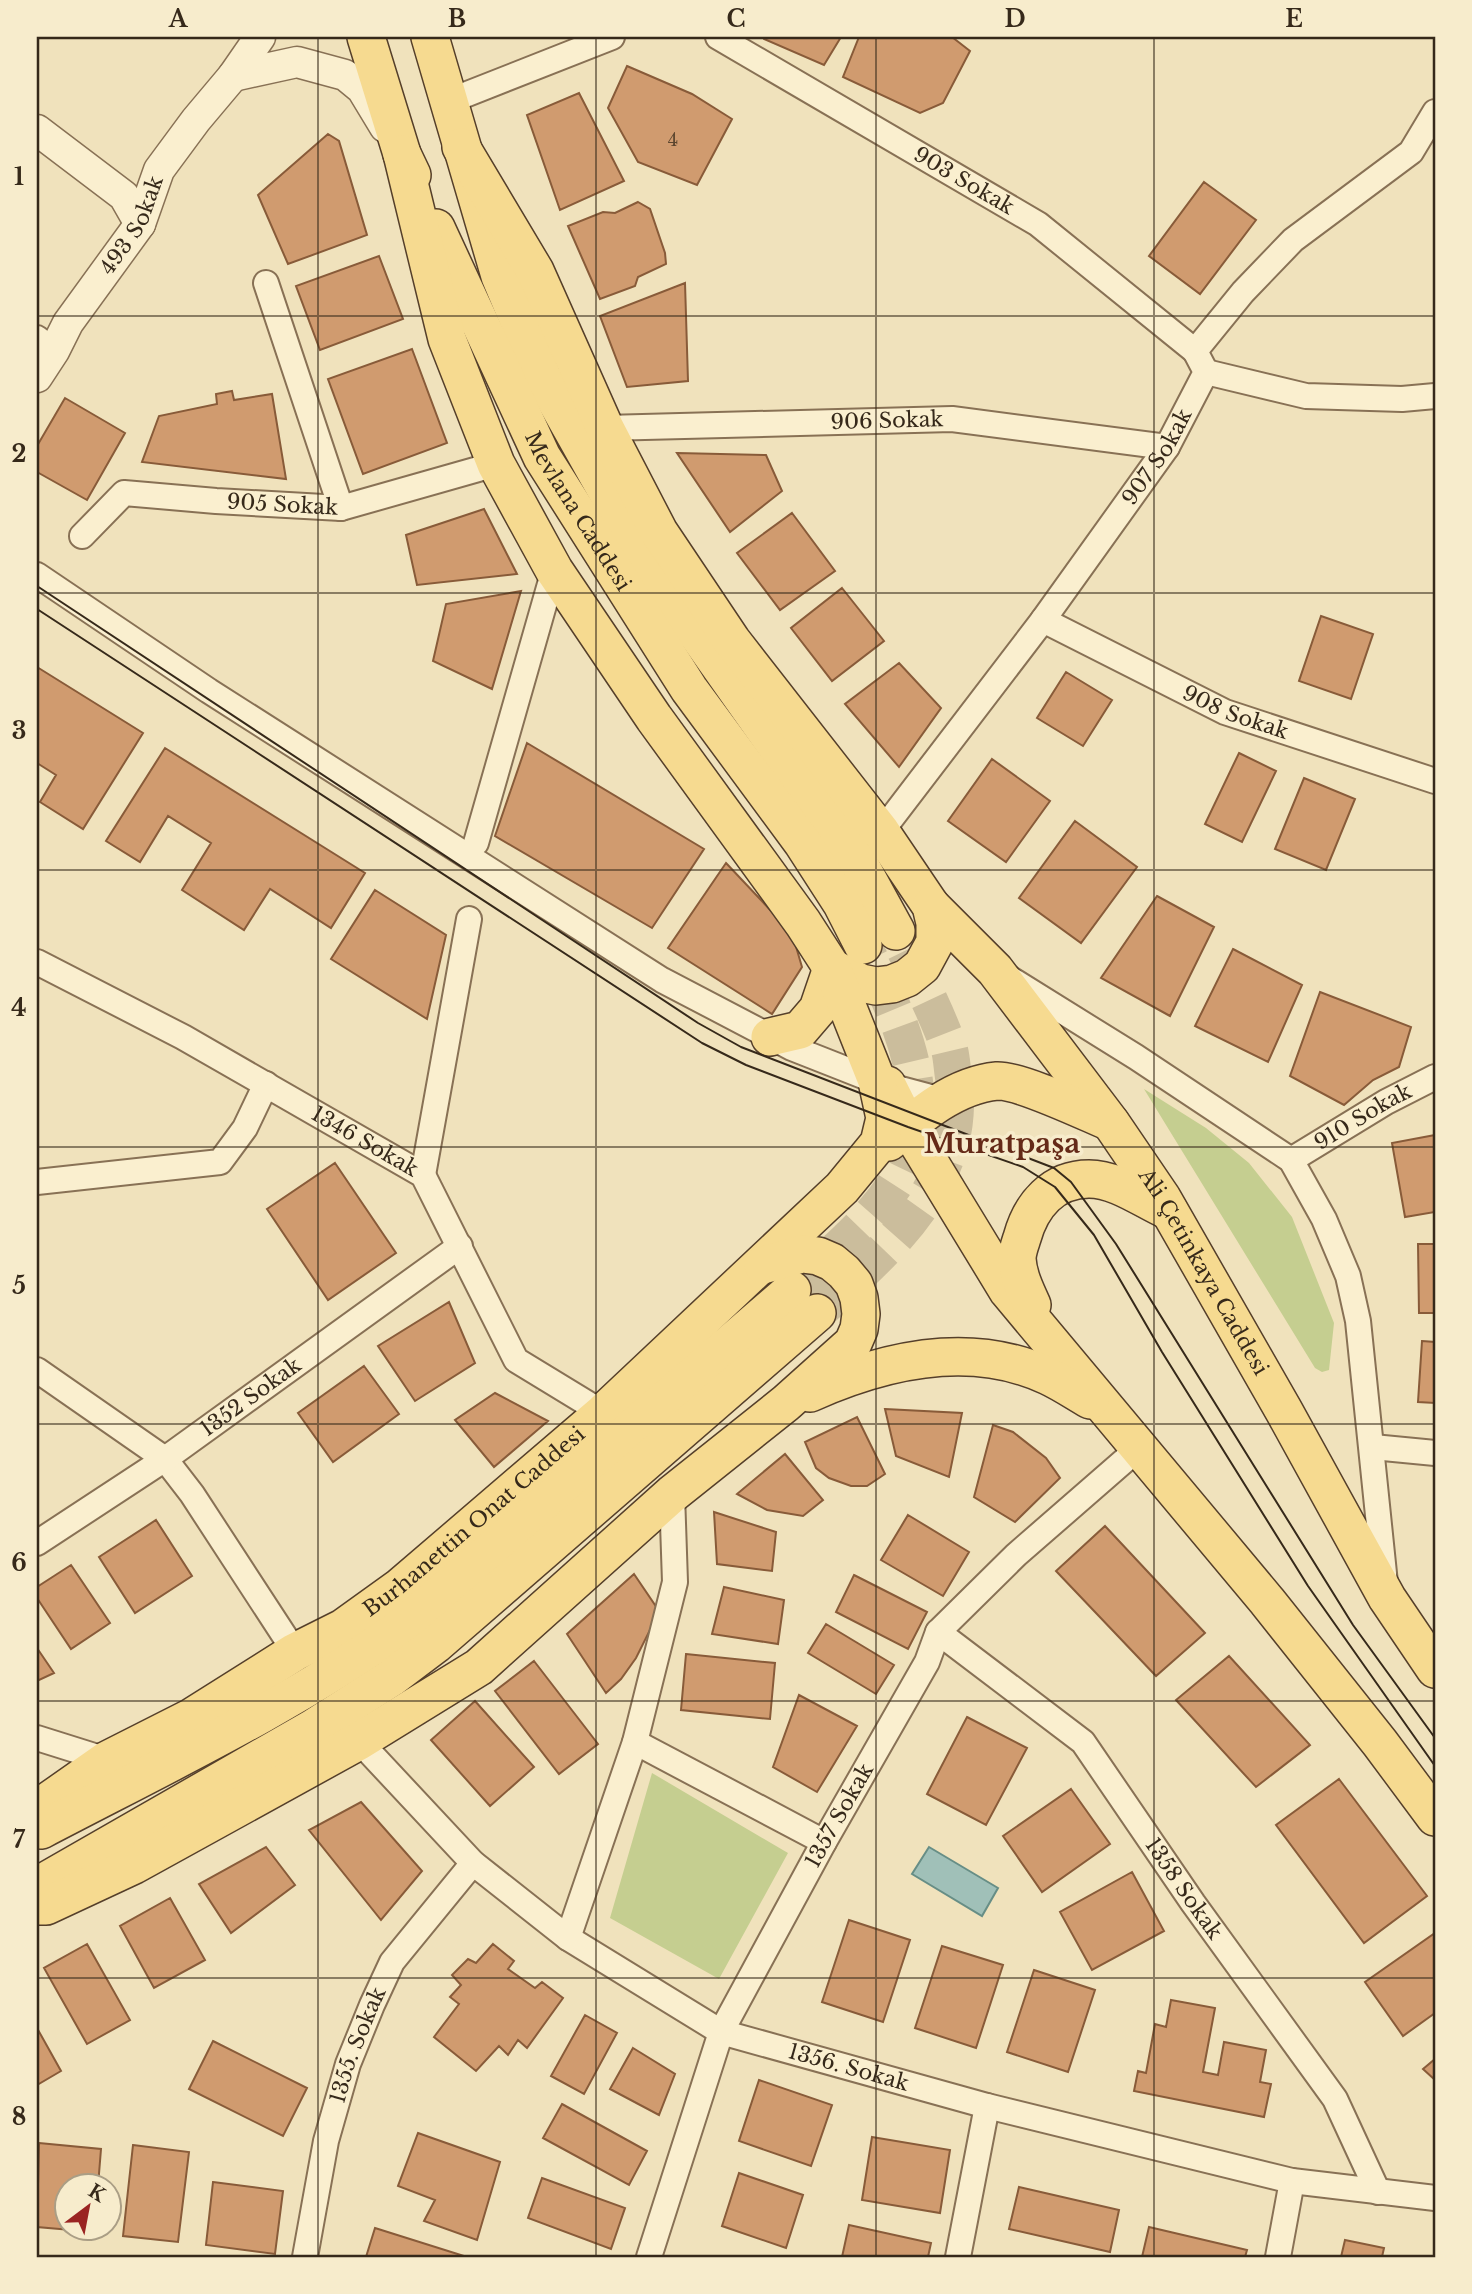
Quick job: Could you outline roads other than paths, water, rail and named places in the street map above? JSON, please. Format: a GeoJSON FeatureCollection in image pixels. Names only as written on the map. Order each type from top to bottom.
{"type":"FeatureCollection","features":[{"type":"Feature","properties":{"kind":"main road","name":"Mevlana Caddesi"},"geometry":{"type":"LineString","coordinates":[[366,37],[402,154],[542,457],[689,689],[802,842],[842,904],[863,945]]}},
{"type":"Feature","properties":{"kind":"main road","name":"Mevlana Caddesi"},"geometry":{"type":"LineString","coordinates":[[430,37],[500,276],[542,376],[647,563],[860,865],[896,931]]}},
{"type":"Feature","properties":{"kind":"main road","name":"Ali Çetinkaya Caddesi"},"geometry":{"type":"LineString","coordinates":[[461,146],[536,271],[604,428],[659,532],[732,641],[881,832],[931,906],[995,970],[1111,1123],[1162,1198],[1387,1598],[1435,1669]]}},
{"type":"Feature","properties":{"kind":"main road"},"geometry":{"type":"LineString","coordinates":[[402,154],[447,340],[496,464],[554,570],[654,718],[803,923],[832,968],[882,1083],[1008,1291],[1267,1601],[1435,1817]]}},
{"type":"Feature","properties":{"kind":"main road"},"geometry":{"type":"LineString","coordinates":[[832,968],[861,983],[877,986],[907,978],[922,966],[935,942],[931,906]]}},
{"type":"Feature","properties":{"kind":"main road"},"geometry":{"type":"LineString","coordinates":[[770,1037],[800,1030],[818,1009],[832,968]]}},
{"type":"Feature","properties":{"kind":"main road"},"geometry":{"type":"LineString","coordinates":[[860,1168],[942,1100],[961,1090],[999,1081],[1035,1091],[1111,1123]]}},
{"type":"Feature","properties":{"kind":"main road"},"geometry":{"type":"LineString","coordinates":[[860,1168],[879,1143],[885,1118],[882,1083]]}},
{"type":"Feature","properties":{"kind":"main road","name":"Burhanettin Onat Caddesi"},"geometry":{"type":"LineString","coordinates":[[37,1809],[107,1760],[192,1717],[295,1652],[343,1628],[400,1587],[603,1413],[761,1266],[860,1168]]}},
{"type":"Feature","properties":{"kind":"main road"},"geometry":{"type":"LineString","coordinates":[[1044,1333],[1022,1282],[1017,1256],[1026,1222],[1039,1202],[1060,1184],[1091,1179],[1117,1185],[1169,1211]]}},
{"type":"Feature","properties":{"kind":"main road"},"geometry":{"type":"LineString","coordinates":[[37,1906],[46,1906],[134,1865],[359,1741],[479,1667],[673,1494],[786,1403],[853,1343],[861,1314],[859,1298],[854,1284],[844,1272],[832,1262],[818,1256],[802,1254],[761,1266]]}},
{"type":"Feature","properties":{"kind":"main road","name":"Burhanettin Onat Caddesi"},"geometry":{"type":"LineString","coordinates":[[37,1832],[248,1721],[353,1660],[403,1626],[804,1302],[436,1644],[391,1678],[313,1728],[37,1886]]}},
{"type":"Feature","properties":{"kind":"main road"},"geometry":{"type":"LineString","coordinates":[[786,1403],[876,1368],[912,1360],[970,1356],[1010,1363],[1047,1376],[1107,1410]]}},
{"type":"Feature","properties":{"kind":"street","name":"493 Sokak"},"geometry":{"type":"LineString","coordinates":[[37,377],[45,345],[68,323],[140,224],[159,170],[260,37]]}},
{"type":"Feature","properties":{"kind":"street"},"geometry":{"type":"LineString","coordinates":[[447,102],[612,37]]}},
{"type":"Feature","properties":{"kind":"street","name":"903 Sokak"},"geometry":{"type":"LineString","coordinates":[[724,38],[1038,224],[1201,361],[1306,396],[1402,399],[1435,396]]}},
{"type":"Feature","properties":{"kind":"street"},"geometry":{"type":"LineString","coordinates":[[233,76],[297,62],[345,75],[362,89],[402,154]]}},
{"type":"Feature","properties":{"kind":"street","name":"907 Sokak"},"geometry":{"type":"LineString","coordinates":[[881,832],[1043,620],[1167,447],[1201,361],[1243,292],[1293,240],[1411,152],[1435,112]]}},
{"type":"Feature","properties":{"kind":"street"},"geometry":{"type":"LineString","coordinates":[[37,130],[124,196],[140,224]]}},
{"type":"Feature","properties":{"kind":"street"},"geometry":{"type":"LineString","coordinates":[[266,283],[341,508]]}},
{"type":"Feature","properties":{"kind":"street","name":"906 Sokak"},"geometry":{"type":"LineString","coordinates":[[604,428],[952,419],[1167,447]]}},
{"type":"Feature","properties":{"kind":"street","name":"905 Sokak"},"geometry":{"type":"LineString","coordinates":[[82,536],[124,493],[341,508],[496,464]]}},
{"type":"Feature","properties":{"kind":"street"},"geometry":{"type":"LineString","coordinates":[[476,843],[554,570]]}},
{"type":"Feature","properties":{"kind":"street"},"geometry":{"type":"LineString","coordinates":[[37,575],[209,691],[650,973],[792,1048],[882,1083],[942,1100]]}},
{"type":"Feature","properties":{"kind":"street","name":"908 Sokak"},"geometry":{"type":"LineString","coordinates":[[1043,620],[1225,712],[1435,781]]}},
{"type":"Feature","properties":{"kind":"street"},"geometry":{"type":"LineString","coordinates":[[422,1175],[468,919]]}},
{"type":"Feature","properties":{"kind":"street","name":"1346 Sokak"},"geometry":{"type":"LineString","coordinates":[[37,962],[183,1037],[422,1175],[516,1360],[603,1413]]}},
{"type":"Feature","properties":{"kind":"street"},"geometry":{"type":"LineString","coordinates":[[995,970],[1136,1057],[1292,1160],[1324,1219],[1348,1276],[1358,1321],[1387,1598]]}},
{"type":"Feature","properties":{"kind":"street","name":"910 Sokak"},"geometry":{"type":"LineString","coordinates":[[1292,1160],[1386,1102],[1435,1077]]}},
{"type":"Feature","properties":{"kind":"street"},"geometry":{"type":"LineString","coordinates":[[37,1182],[220,1162],[245,1128],[267,1084]]}},
{"type":"Feature","properties":{"kind":"street","name":"1352 Sokak"},"geometry":{"type":"LineString","coordinates":[[37,1543],[165,1459],[460,1246]]}},
{"type":"Feature","properties":{"kind":"street"},"geometry":{"type":"LineString","coordinates":[[37,1370],[165,1459],[192,1494],[295,1652]]}},
{"type":"Feature","properties":{"kind":"street","name":"1357 Sokak"},"geometry":{"type":"LineString","coordinates":[[649,2257],[721,2032],[824,1842],[927,1662],[938,1632],[1016,1555],[1140,1447]]}},
{"type":"Feature","properties":{"kind":"street"},"geometry":{"type":"LineString","coordinates":[[1373,1447],[1435,1453]]}},
{"type":"Feature","properties":{"kind":"street"},"geometry":{"type":"LineString","coordinates":[[568,1938],[635,1742],[675,1582],[673,1494]]}},
{"type":"Feature","properties":{"kind":"street","name":"1358 Sokak"},"geometry":{"type":"LineString","coordinates":[[938,1632],[1083,1741],[1193,1903],[1335,2099],[1378,2192]]}},
{"type":"Feature","properties":{"kind":"street"},"geometry":{"type":"LineString","coordinates":[[37,1738],[107,1760]]}},
{"type":"Feature","properties":{"kind":"street","name":"1356. Sokak"},"geometry":{"type":"LineString","coordinates":[[359,1741],[473,1863],[568,1938],[721,2032],[987,2106],[1292,2181],[1435,2198]]}},
{"type":"Feature","properties":{"kind":"street"},"geometry":{"type":"LineString","coordinates":[[635,1742],[824,1842]]}},
{"type":"Feature","properties":{"kind":"street","name":"1355. Sokak"},"geometry":{"type":"LineString","coordinates":[[305,2257],[326,2141],[348,2064],[372,2005],[392,1962],[473,1863]]}},
{"type":"Feature","properties":{"kind":"street"},"geometry":{"type":"LineString","coordinates":[[958,2257],[987,2106]]}},
{"type":"Feature","properties":{"kind":"street"},"geometry":{"type":"LineString","coordinates":[[1278,2257],[1292,2181]]}},
{"type":"Feature","properties":{"kind":"water"},"geometry":{"type":"Polygon","coordinates":[[[929,1847],[998,1888],[982,1916],[912,1874],[929,1847]]]}},
{"type":"Feature","properties":{"kind":"tunnel"},"geometry":{"type":"LineString","coordinates":[[817,1313],[869,1265],[916,1212],[935,1183],[948,1151],[955,1117],[950,1052],[931,1004],[896,931]]}},
{"type":"Feature","properties":{"kind":"tunnel"},"geometry":{"type":"LineString","coordinates":[[792,1290],[846,1242],[882,1202],[908,1157],[915,1127],[916,1096],[911,1064],[891,1003],[863,945]]}},
{"type":"Feature","properties":{"kind":"tram line"},"geometry":{"type":"LineString","coordinates":[[37,586],[698,1023],[741,1047],[1054,1168],[1071,1182],[1116,1244],[1353,1625],[1435,1738]]}},
{"type":"Feature","properties":{"kind":"tram line"},"geometry":{"type":"LineString","coordinates":[[37,609],[702,1043],[746,1065],[908,1127],[1023,1167],[1055,1187],[1094,1235],[1162,1352],[1308,1586],[1435,1766]]}},
{"type":"Feature","properties":{"kind":"district","name":"Muratpaşa"},"geometry":{"type":"Point","coordinates":[1002,1143]}}]}
